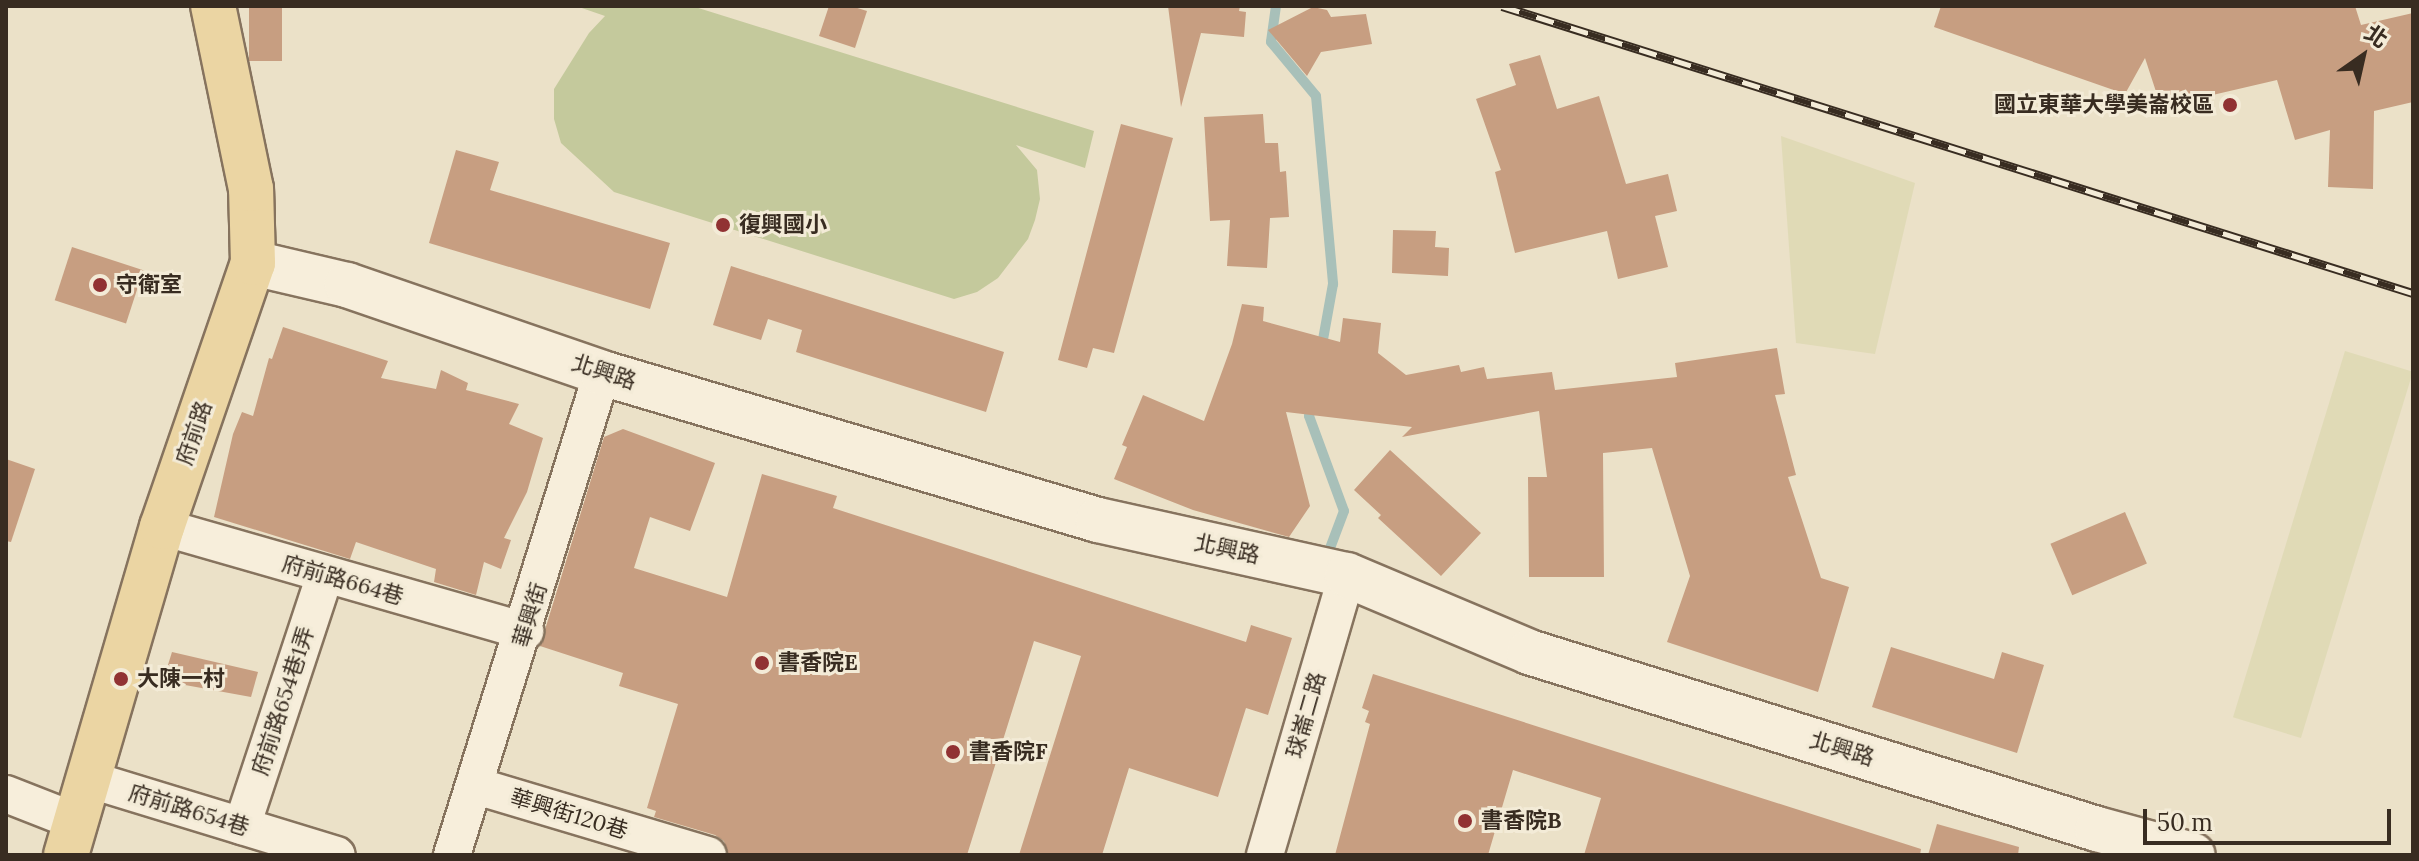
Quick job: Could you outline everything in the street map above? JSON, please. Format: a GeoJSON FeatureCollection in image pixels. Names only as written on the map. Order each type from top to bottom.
{"type":"FeatureCollection","features":[{"type":"Feature","properties":{"kind":"main road","name":"府前路"},"geometry":{"type":"LineString","coordinates":[[71,838],[162,527],[253,263],[251,189],[213,6]]}},
{"type":"Feature","properties":{"kind":"street","name":"北興路"},"geometry":{"type":"LineString","coordinates":[[253,263],[347,285],[602,373],[1098,520],[1347,575],[1529,652],[2093,842],[2193,855]]}},
{"type":"Feature","properties":{"kind":"street","name":"華興街"},"geometry":{"type":"LineString","coordinates":[[452,855],[525,631],[602,373]]}},
{"type":"Feature","properties":{"kind":"street","name":"府前路664巷"},"geometry":{"type":"LineString","coordinates":[[162,527],[525,631]]}},
{"type":"Feature","properties":{"kind":"street","name":"府前路654巷1弄"},"geometry":{"type":"LineString","coordinates":[[242,826],[325,575]]}},
{"type":"Feature","properties":{"kind":"street","name":"球崙二路"},"geometry":{"type":"LineString","coordinates":[[1265,855],[1347,575]]}},
{"type":"Feature","properties":{"kind":"street","name":"府前路654巷"},"geometry":{"type":"LineString","coordinates":[[88,779],[337,855]]}},
{"type":"Feature","properties":{"kind":"street","name":"華興街120巷"},"geometry":{"type":"LineString","coordinates":[[476,786],[708,855]]}},
{"type":"Feature","properties":{"kind":"street"},"geometry":{"type":"LineString","coordinates":[[6,794],[71,838]]}},
{"type":"Feature","properties":{"kind":"shaded area"},"geometry":{"type":"Polygon","coordinates":[[[1781,136],[1915,183],[1875,354],[1796,343],[1781,136]]]}},
{"type":"Feature","properties":{"kind":"shaded area"},"geometry":{"type":"Polygon","coordinates":[[[2345,351],[2413,372],[2301,738],[2233,717],[2345,351]]]}},
{"type":"Feature","properties":{"kind":"green space"},"geometry":{"type":"Polygon","coordinates":[[[576,6],[692,6],[1094,131],[1085,168],[1016,145],[1037,170],[1040,199],[1028,239],[998,278],[977,292],[954,299],[614,192],[561,143],[554,119],[554,89],[589,33],[605,16],[576,6]]]}},
{"type":"Feature","properties":{"kind":"building"},"geometry":{"type":"Polygon","coordinates":[[[249,6],[282,6],[282,61],[249,61],[249,6]]]}},
{"type":"Feature","properties":{"kind":"building"},"geometry":{"type":"Polygon","coordinates":[[[829,6],[851,6],[867,11],[855,48],[819,36],[829,6]]]}},
{"type":"Feature","properties":{"kind":"building"},"geometry":{"type":"Polygon","coordinates":[[[1168,6],[1240,6],[1239,11],[1246,12],[1244,37],[1201,33],[1181,107],[1168,6]]]}},
{"type":"Feature","properties":{"kind":"building","name":"國立東華大學美崙校區"},"geometry":{"type":"Polygon","coordinates":[[[1941,6],[2355,6],[2361,25],[2413,13],[2413,102],[2374,111],[2373,189],[2328,187],[2330,130],[2295,140],[2277,80],[2161,107],[2145,58],[2125,94],[1934,27],[1941,6]]]}},
{"type":"Feature","properties":{"kind":"building"},"geometry":{"type":"Polygon","coordinates":[[[1313,7],[1327,10],[1331,17],[1366,14],[1372,44],[1321,52],[1307,76],[1268,30],[1313,7]]]}},
{"type":"Feature","properties":{"kind":"building"},"geometry":{"type":"Polygon","coordinates":[[[1540,55],[1557,109],[1599,96],[1626,184],[1668,174],[1677,211],[1655,216],[1668,267],[1618,279],[1607,231],[1515,253],[1495,172],[1501,170],[1476,99],[1516,85],[1509,64],[1540,55]]]}},
{"type":"Feature","properties":{"kind":"building"},"geometry":{"type":"Polygon","coordinates":[[[1263,114],[1265,143],[1278,143],[1280,172],[1286,171],[1289,217],[1270,218],[1267,268],[1227,266],[1230,220],[1210,221],[1204,117],[1263,114]]]}},
{"type":"Feature","properties":{"kind":"building"},"geometry":{"type":"Polygon","coordinates":[[[1121,124],[1173,138],[1114,353],[1093,348],[1087,368],[1058,360],[1121,124]]]}},
{"type":"Feature","properties":{"kind":"building"},"geometry":{"type":"Polygon","coordinates":[[[456,150],[499,162],[490,190],[670,243],[650,309],[429,243],[456,150]]]}},
{"type":"Feature","properties":{"kind":"building"},"geometry":{"type":"Polygon","coordinates":[[[1393,230],[1436,231],[1435,247],[1449,248],[1448,276],[1392,273],[1393,230]]]}},
{"type":"Feature","properties":{"kind":"building","name":"守衛室"},"geometry":{"type":"Polygon","coordinates":[[[72,247],[143,270],[126,323],[55,300],[72,247]]]}},
{"type":"Feature","properties":{"kind":"building"},"geometry":{"type":"Polygon","coordinates":[[[731,266],[1004,352],[986,412],[796,352],[802,330],[768,319],[761,340],[713,325],[731,266]]]}},
{"type":"Feature","properties":{"kind":"building"},"geometry":{"type":"Polygon","coordinates":[[[1242,304],[1264,307],[1263,321],[1340,342],[1343,318],[1381,323],[1378,353],[1406,375],[1459,365],[1461,372],[1484,367],[1487,379],[1552,372],[1555,390],[1677,377],[1675,363],[1777,348],[1785,394],[1775,395],[1796,475],[1788,477],[1821,578],[1849,587],[1818,692],[1667,642],[1690,576],[1652,448],[1603,453],[1604,577],[1529,577],[1528,477],[1547,477],[1539,411],[1402,437],[1412,427],[1286,412],[1310,506],[1289,537],[1193,510],[1114,479],[1127,447],[1122,445],[1143,395],[1204,421],[1232,344],[1242,304]]]}},
{"type":"Feature","properties":{"kind":"building"},"geometry":{"type":"Polygon","coordinates":[[[283,327],[388,361],[381,378],[436,389],[441,370],[468,383],[466,390],[519,404],[509,424],[543,438],[527,492],[504,538],[511,540],[501,569],[484,562],[476,595],[434,582],[436,569],[356,542],[350,559],[214,517],[233,434],[242,412],[253,416],[269,358],[272,359],[283,327]]]}},
{"type":"Feature","properties":{"kind":"building"},"geometry":{"type":"Polygon","coordinates":[[[623,429],[715,463],[690,531],[650,517],[634,568],[727,597],[762,474],[837,496],[833,508],[1246,642],[1251,625],[1292,638],[1268,715],[1246,708],[1218,797],[1129,768],[1102,855],[1019,855],[1081,656],[1034,641],[967,855],[728,855],[724,841],[715,835],[654,817],[656,811],[647,808],[678,704],[619,686],[623,673],[540,646],[604,437],[623,429]]]}},
{"type":"Feature","properties":{"kind":"building"},"geometry":{"type":"Polygon","coordinates":[[[1390,450],[1481,533],[1441,576],[1378,518],[1381,515],[1354,490],[1390,450]]]}},
{"type":"Feature","properties":{"kind":"building"},"geometry":{"type":"Polygon","coordinates":[[[6,459],[35,469],[11,542],[6,541],[6,459]]]}},
{"type":"Feature","properties":{"kind":"building"},"geometry":{"type":"Polygon","coordinates":[[[2125,512],[2147,564],[2072,595],[2050,544],[2125,512]]]}},
{"type":"Feature","properties":{"kind":"building"},"geometry":{"type":"Polygon","coordinates":[[[1891,647],[1994,679],[2002,652],[2044,665],[2017,753],[1872,707],[1891,647]]]}},
{"type":"Feature","properties":{"kind":"building"},"geometry":{"type":"Polygon","coordinates":[[[172,652],[258,672],[251,697],[163,681],[172,652]]]}},
{"type":"Feature","properties":{"kind":"building"},"geometry":{"type":"Polygon","coordinates":[[[1373,674],[1921,849],[1920,855],[1584,855],[1601,798],[1513,770],[1488,855],[1335,855],[1370,724],[1365,722],[1369,711],[1362,708],[1373,674]]]}},
{"type":"Feature","properties":{"kind":"building"},"geometry":{"type":"Polygon","coordinates":[[[1937,824],[2019,847],[2018,855],[1928,855],[1937,824]]]}},
{"type":"Feature","properties":{"kind":"waterway"},"geometry":{"type":"LineString","coordinates":[[1276,6],[1271,42],[1316,96],[1333,284],[1321,351]]}},
{"type":"Feature","properties":{"kind":"waterway"},"geometry":{"type":"LineString","coordinates":[[1312,402],[1309,416],[1344,511],[1329,551]]}},
{"type":"Feature","properties":{"kind":"railway"},"geometry":{"type":"LineString","coordinates":[[1502,6],[2413,293]]}},
{"type":"Feature","properties":{"kind":"place","name":"國立東華大學美崙校區"},"geometry":{"type":"Point","coordinates":[2230,105]}},
{"type":"Feature","properties":{"kind":"place","name":"復興國小"},"geometry":{"type":"Point","coordinates":[723,225]}},
{"type":"Feature","properties":{"kind":"place","name":"守衛室"},"geometry":{"type":"Point","coordinates":[100,285]}},
{"type":"Feature","properties":{"kind":"place","name":"書香院E"},"geometry":{"type":"Point","coordinates":[762,663]}},
{"type":"Feature","properties":{"kind":"place","name":"大陳一村"},"geometry":{"type":"Point","coordinates":[121,679]}},
{"type":"Feature","properties":{"kind":"place","name":"書香院F"},"geometry":{"type":"Point","coordinates":[953,752]}},
{"type":"Feature","properties":{"kind":"place","name":"書香院B"},"geometry":{"type":"Point","coordinates":[1465,821]}}]}
